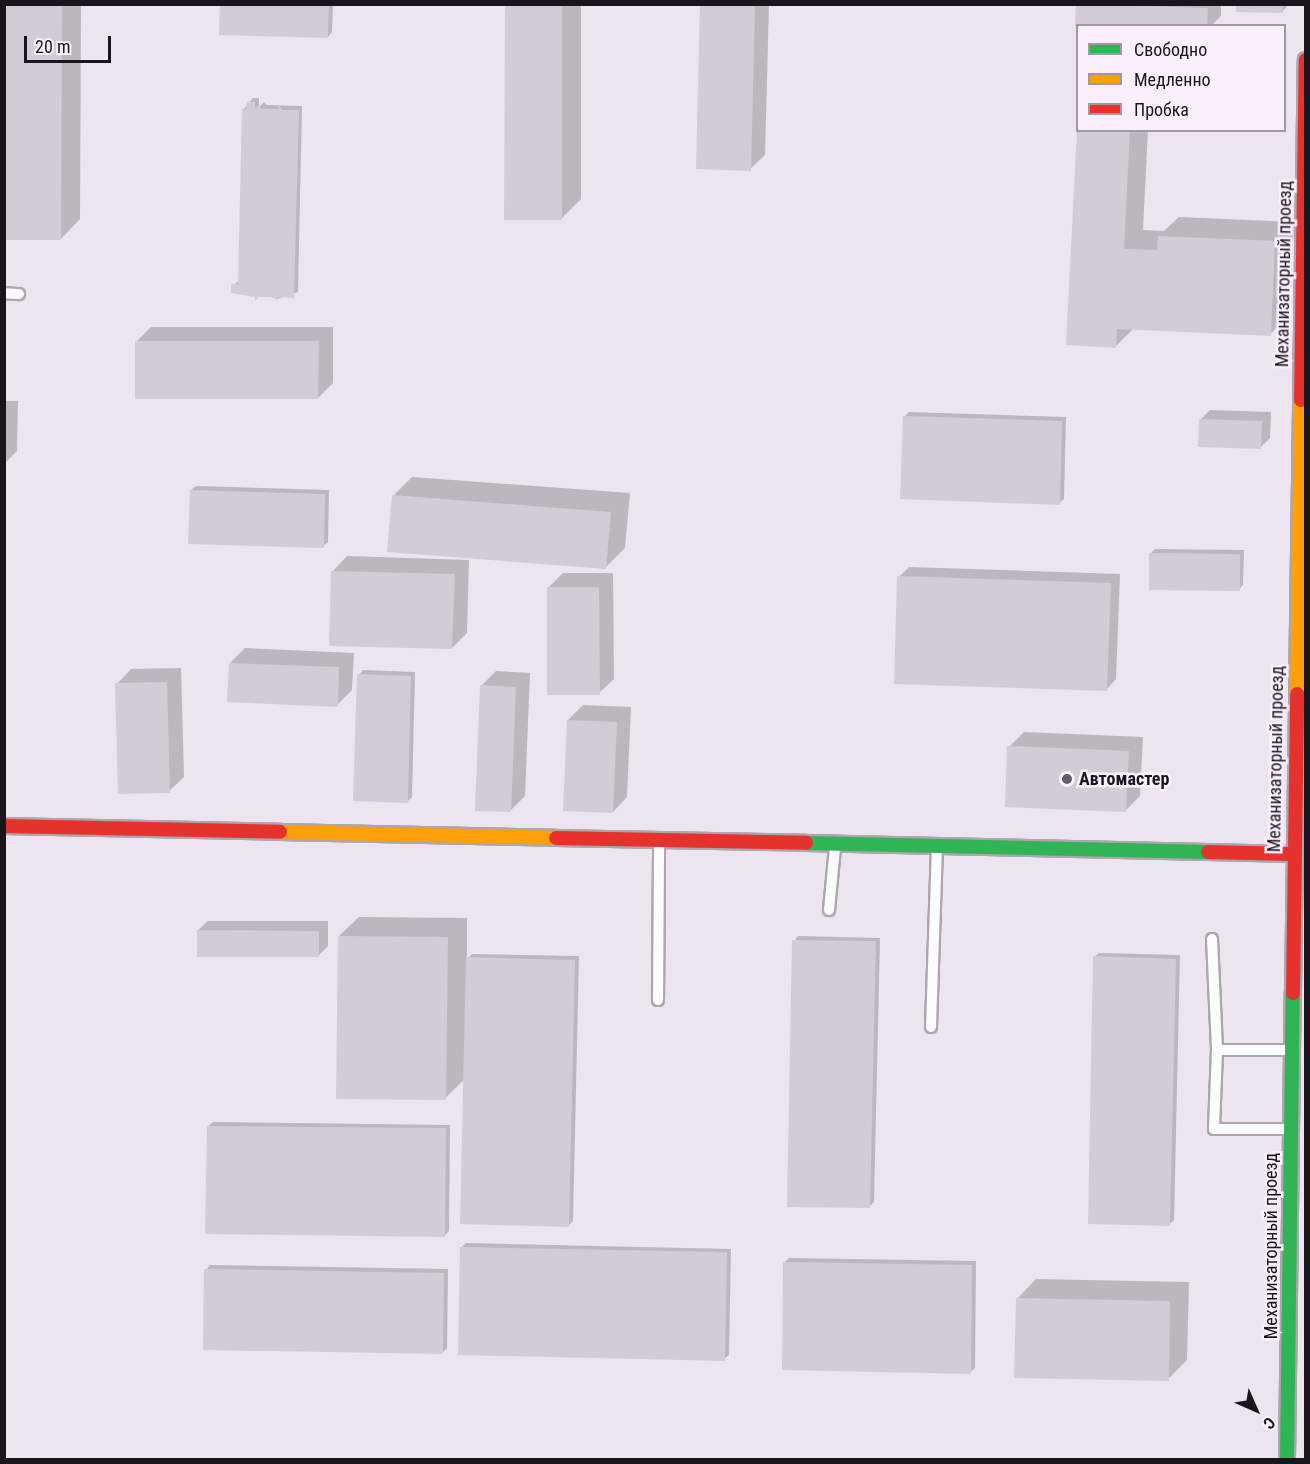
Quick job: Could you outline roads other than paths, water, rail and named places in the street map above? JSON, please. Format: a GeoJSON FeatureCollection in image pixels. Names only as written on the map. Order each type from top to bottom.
{"type":"FeatureCollection","features":[{"type":"Feature","properties":{"kind":"street","name":"Механизаторный проезд"},"geometry":{"type":"LineString","coordinates":[[1287,1460],[1290,1050],[1298,952],[1292,854],[1302,431],[1305,60]]}},
{"type":"Feature","properties":{"kind":"street"},"geometry":{"type":"LineString","coordinates":[[4,826],[1292,854]]}},
{"type":"Feature","properties":{"kind":"lane"},"geometry":{"type":"LineString","coordinates":[[4,293],[19,294]]}},
{"type":"Feature","properties":{"kind":"lane"},"geometry":{"type":"LineString","coordinates":[[658,840],[658,1000]]}},
{"type":"Feature","properties":{"kind":"lane"},"geometry":{"type":"LineString","coordinates":[[829,910],[836,844]]}},
{"type":"Feature","properties":{"kind":"lane"},"geometry":{"type":"LineString","coordinates":[[931,1027],[937,846]]}},
{"type":"Feature","properties":{"kind":"lane"},"geometry":{"type":"LineString","coordinates":[[1212,939],[1217,1050],[1214,1129],[1290,1129]]}},
{"type":"Feature","properties":{"kind":"lane"},"geometry":{"type":"LineString","coordinates":[[1217,1050],[1290,1050]]}},
{"type":"Feature","properties":{"kind":"lane"},"geometry":{"type":"LineString","coordinates":[[1289,1210],[1305,1210]]}},
{"type":"Feature","properties":{"kind":"lane"},"geometry":{"type":"LineString","coordinates":[[1288,1322],[1305,1323]]}},
{"type":"Feature","properties":{"kind":"place","name":"Автомастер"},"geometry":{"type":"Point","coordinates":[1067,779]}}]}
